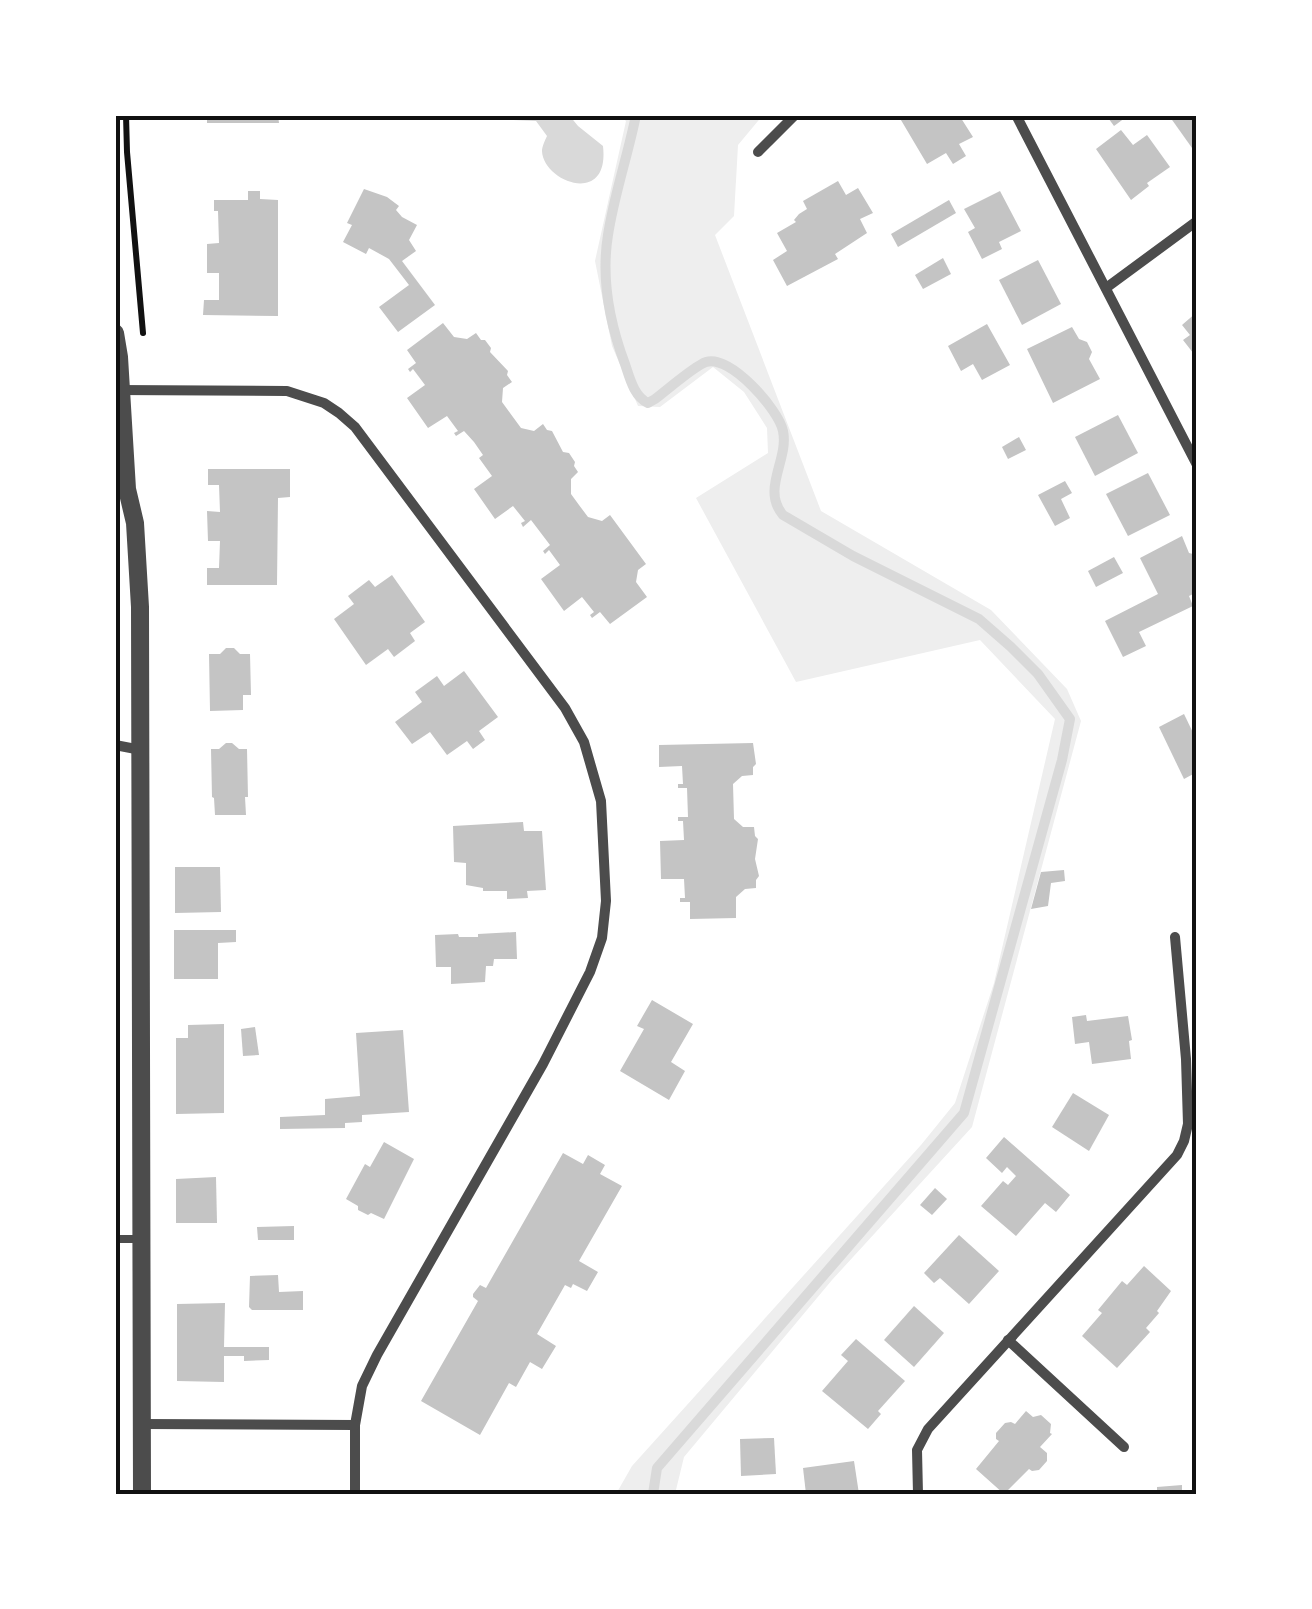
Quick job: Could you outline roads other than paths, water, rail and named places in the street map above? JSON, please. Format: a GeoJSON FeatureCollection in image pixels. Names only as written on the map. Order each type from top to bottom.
{"type":"FeatureCollection","features":[{"type":"Feature","properties":{"kind":"street"},"geometry":{"type":"LineString","coordinates":[[758,152],[795,115]]}},
{"type":"Feature","properties":{"kind":"street"},"geometry":{"type":"LineString","coordinates":[[1016,115],[1197,465]]}},
{"type":"Feature","properties":{"kind":"street"},"geometry":{"type":"LineString","coordinates":[[1106,288],[1197,221]]}},
{"type":"Feature","properties":{"kind":"street"},"geometry":{"type":"LineString","coordinates":[[115,333],[140,607],[142,1494]]}},
{"type":"Feature","properties":{"kind":"street"},"geometry":{"type":"LineString","coordinates":[[118,390],[287,391],[324,403],[339,413],[355,427],[565,708],[584,742],[602,801],[606,901],[602,938],[590,972],[543,1064],[362,1386],[356,1425],[355,1494]]}},
{"type":"Feature","properties":{"kind":"street"},"geometry":{"type":"LineString","coordinates":[[115,745],[141,750]]}},
{"type":"Feature","properties":{"kind":"street"},"geometry":{"type":"LineString","coordinates":[[918,1494],[917,1450],[928,1429],[1177,1155],[1184,1141],[1188,1124],[1186,1059],[1175,938]]}},
{"type":"Feature","properties":{"kind":"street"},"geometry":{"type":"LineString","coordinates":[[1008,1340],[1124,1447]]}},
{"type":"Feature","properties":{"kind":"street"},"geometry":{"type":"LineString","coordinates":[[143,1424],[356,1425]]}},
{"type":"Feature","properties":{"kind":"lane"},"geometry":{"type":"LineString","coordinates":[[115,1239],[142,1239]]}},
{"type":"Feature","properties":{"kind":"waterway"},"geometry":{"type":"LineString","coordinates":[[636,115],[606,251],[608,301],[636,392],[648,403],[706,362],[728,366],[740,375],[773,410],[783,431],[775,485],[777,505],[783,515],[853,556],[979,619],[1038,674],[1070,719],[964,1113],[657,1468],[653,1494]]}}]}
